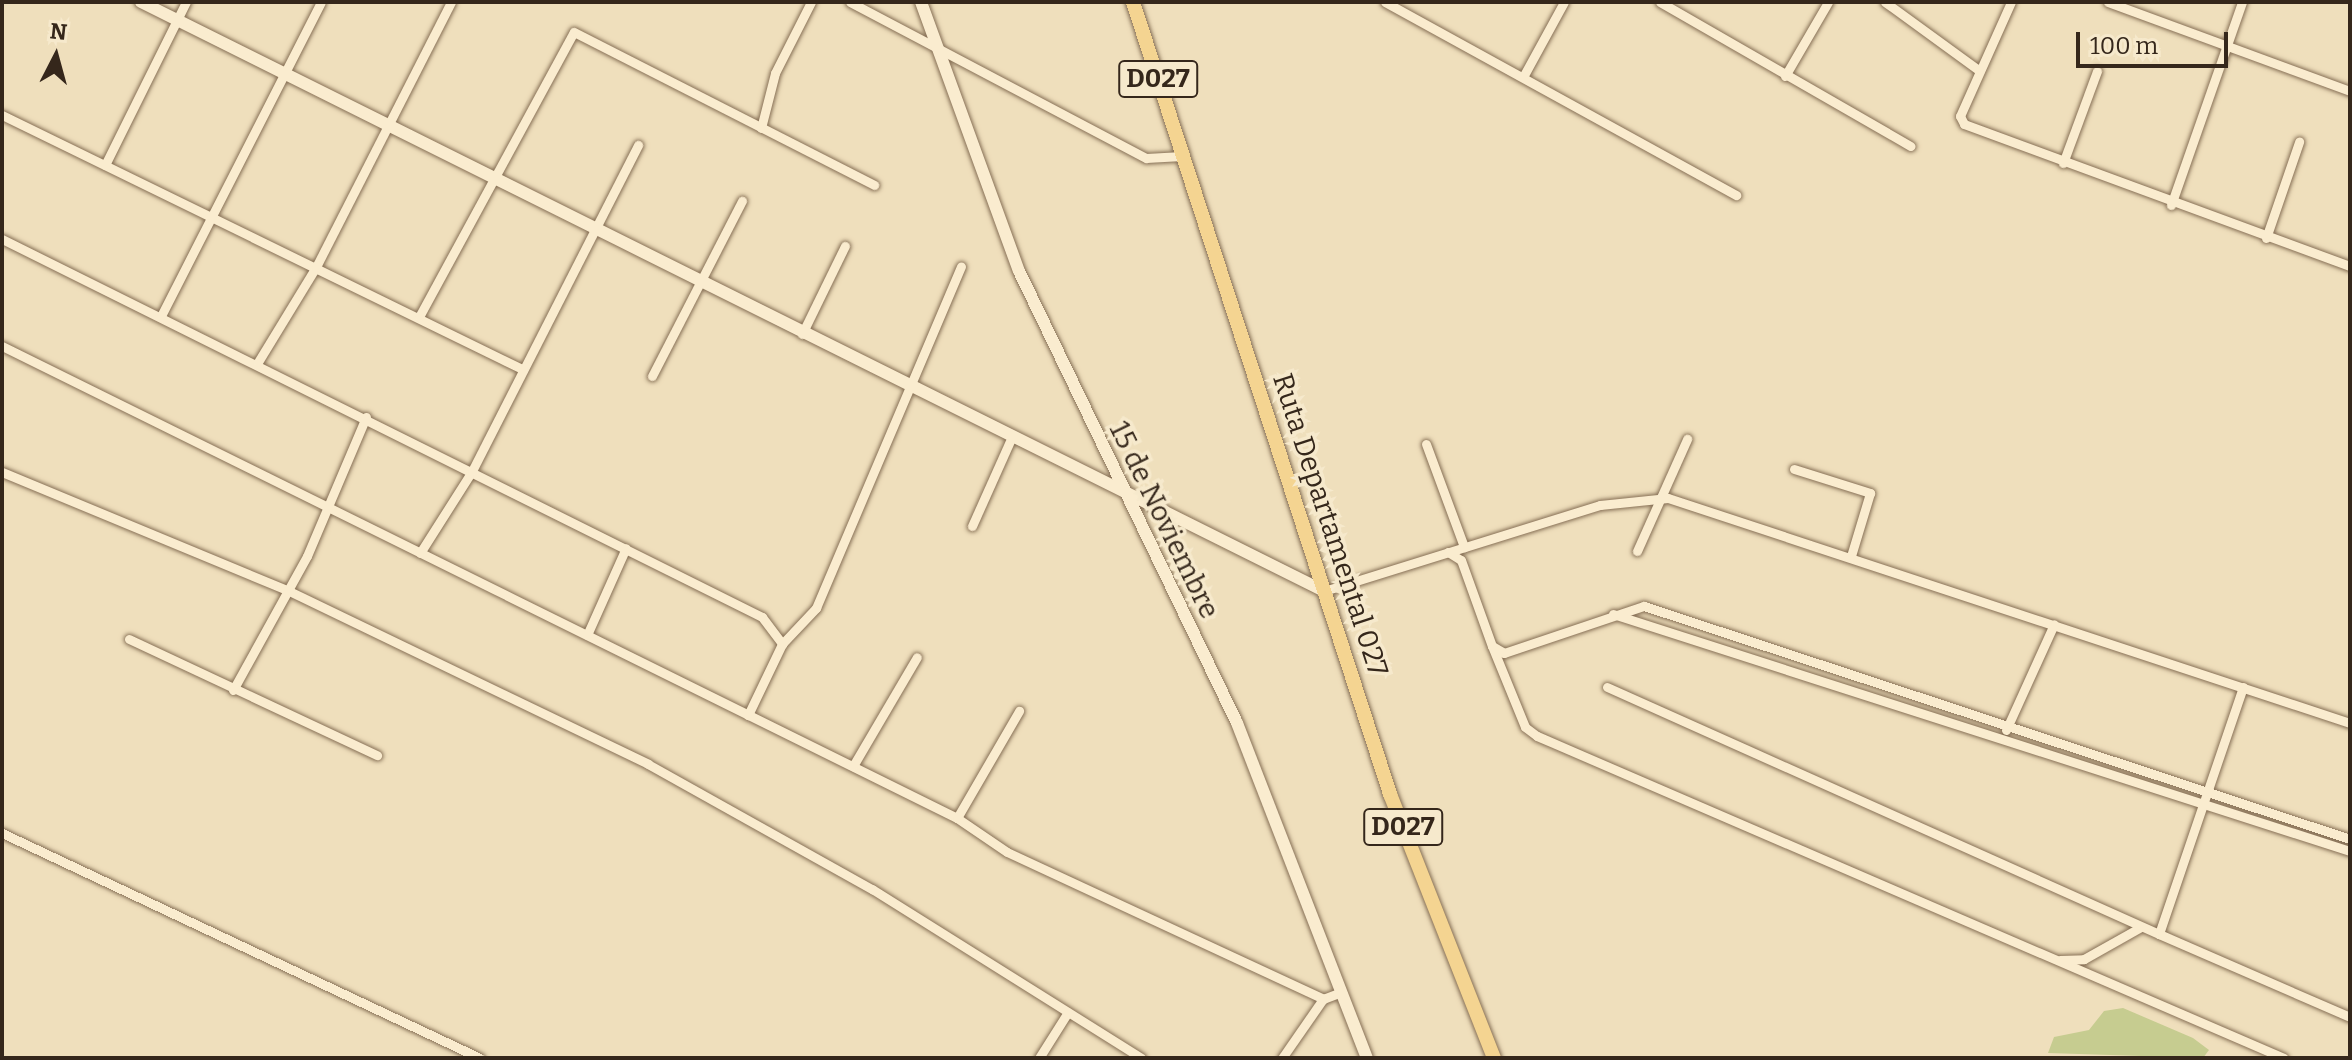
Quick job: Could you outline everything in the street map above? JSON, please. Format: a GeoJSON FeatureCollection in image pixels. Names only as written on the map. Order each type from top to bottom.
{"type":"FeatureCollection","features":[{"type":"Feature","properties":{"kind":"main road","name":"Ruta Departamental 027"},"geometry":{"type":"LineString","coordinates":[[1133,2],[1390,794],[1494,1058]]}},
{"type":"Feature","properties":{"kind":"street"},"geometry":{"type":"LineString","coordinates":[[141,2],[1125,497],[1324,591],[1600,505],[1662,498],[1851,556],[2350,723]]}},
{"type":"Feature","properties":{"kind":"street"},"geometry":{"type":"LineString","coordinates":[[105,165],[186,2]]}},
{"type":"Feature","properties":{"kind":"street"},"geometry":{"type":"LineString","coordinates":[[161,316],[281,72],[321,2]]}},
{"type":"Feature","properties":{"kind":"street"},"geometry":{"type":"LineString","coordinates":[[258,362],[316,267],[451,2]]}},
{"type":"Feature","properties":{"kind":"street"},"geometry":{"type":"LineString","coordinates":[[761,128],[775,73],[811,2]]}},
{"type":"Feature","properties":{"kind":"street"},"geometry":{"type":"LineString","coordinates":[[850,2],[1146,158],[1182,156]]}},
{"type":"Feature","properties":{"kind":"street","name":"15 de Noviembre"},"geometry":{"type":"LineString","coordinates":[[921,2],[1019,271],[1125,497],[1237,723],[1367,1058]]}},
{"type":"Feature","properties":{"kind":"street"},"geometry":{"type":"LineString","coordinates":[[1385,2],[1736,195]]}},
{"type":"Feature","properties":{"kind":"street"},"geometry":{"type":"LineString","coordinates":[[1523,77],[1564,2]]}},
{"type":"Feature","properties":{"kind":"street"},"geometry":{"type":"LineString","coordinates":[[1660,2],[1910,146]]}},
{"type":"Feature","properties":{"kind":"street"},"geometry":{"type":"LineString","coordinates":[[1785,76],[1828,2]]}},
{"type":"Feature","properties":{"kind":"street"},"geometry":{"type":"LineString","coordinates":[[1885,2],[1980,71]]}},
{"type":"Feature","properties":{"kind":"street"},"geometry":{"type":"LineString","coordinates":[[2011,2],[1960,116],[1964,124],[2171,205],[2350,266]]}},
{"type":"Feature","properties":{"kind":"street"},"geometry":{"type":"LineString","coordinates":[[2108,2],[2350,91]]}},
{"type":"Feature","properties":{"kind":"street"},"geometry":{"type":"LineString","coordinates":[[2171,205],[2242,2]]}},
{"type":"Feature","properties":{"kind":"street"},"geometry":{"type":"LineString","coordinates":[[419,317],[574,32],[874,185]]}},
{"type":"Feature","properties":{"kind":"street"},"geometry":{"type":"LineString","coordinates":[[2063,163],[2097,71]]}},
{"type":"Feature","properties":{"kind":"street"},"geometry":{"type":"LineString","coordinates":[[2,115],[520,368]]}},
{"type":"Feature","properties":{"kind":"street"},"geometry":{"type":"LineString","coordinates":[[2266,238],[2299,142]]}},
{"type":"Feature","properties":{"kind":"street"},"geometry":{"type":"LineString","coordinates":[[420,553],[472,471],[520,368],[638,145]]}},
{"type":"Feature","properties":{"kind":"street"},"geometry":{"type":"LineString","coordinates":[[652,376],[742,201]]}},
{"type":"Feature","properties":{"kind":"street"},"geometry":{"type":"LineString","coordinates":[[2,239],[258,362],[762,617],[782,644]]}},
{"type":"Feature","properties":{"kind":"street"},"geometry":{"type":"LineString","coordinates":[[802,334],[845,246]]}},
{"type":"Feature","properties":{"kind":"street"},"geometry":{"type":"LineString","coordinates":[[748,715],[782,644],[816,608],[906,386],[961,267]]}},
{"type":"Feature","properties":{"kind":"street"},"geometry":{"type":"LineString","coordinates":[[2,346],[957,818],[1007,852],[1323,999]]}},
{"type":"Feature","properties":{"kind":"street"},"geometry":{"type":"LineString","coordinates":[[233,690],[287,590],[366,417]]}},
{"type":"Feature","properties":{"kind":"street"},"geometry":{"type":"LineString","coordinates":[[972,526],[1011,439]]}},
{"type":"Feature","properties":{"kind":"street"},"geometry":{"type":"LineString","coordinates":[[1637,551],[1687,439]]}},
{"type":"Feature","properties":{"kind":"street"},"geometry":{"type":"LineString","coordinates":[[1426,444],[1464,547]]}},
{"type":"Feature","properties":{"kind":"street"},"geometry":{"type":"LineString","coordinates":[[1794,469],[1870,493],[1851,556]]}},
{"type":"Feature","properties":{"kind":"street"},"geometry":{"type":"LineString","coordinates":[[2,472],[287,590],[648,764],[872,889],[1141,1058]]}},
{"type":"Feature","properties":{"kind":"street"},"geometry":{"type":"LineString","coordinates":[[587,635],[626,548]]}},
{"type":"Feature","properties":{"kind":"street"},"geometry":{"type":"LineString","coordinates":[[1448,552],[1461,560],[1525,727],[1537,736],[2284,1058]]}},
{"type":"Feature","properties":{"kind":"street"},"geometry":{"type":"LineString","coordinates":[[1492,646],[1513,653],[1610,615],[1644,606],[2350,839]]}},
{"type":"Feature","properties":{"kind":"street"},"geometry":{"type":"LineString","coordinates":[[1610,615],[1633,616],[2350,851]]}},
{"type":"Feature","properties":{"kind":"street"},"geometry":{"type":"LineString","coordinates":[[2003,737],[2054,624]]}},
{"type":"Feature","properties":{"kind":"street"},"geometry":{"type":"LineString","coordinates":[[129,639],[377,755]]}},
{"type":"Feature","properties":{"kind":"street"},"geometry":{"type":"LineString","coordinates":[[853,766],[917,657]]}},
{"type":"Feature","properties":{"kind":"street"},"geometry":{"type":"LineString","coordinates":[[1607,687],[2141,927],[2350,1017]]}},
{"type":"Feature","properties":{"kind":"street"},"geometry":{"type":"LineString","coordinates":[[2159,934],[2243,687]]}},
{"type":"Feature","properties":{"kind":"street"},"geometry":{"type":"LineString","coordinates":[[957,818],[1019,711]]}},
{"type":"Feature","properties":{"kind":"street"},"geometry":{"type":"LineString","coordinates":[[2,833],[480,1058]]}},
{"type":"Feature","properties":{"kind":"street"},"geometry":{"type":"LineString","coordinates":[[2045,956],[2084,959],[2141,927]]}},
{"type":"Feature","properties":{"kind":"street"},"geometry":{"type":"LineString","coordinates":[[1282,1058],[1323,999],[1341,992]]}},
{"type":"Feature","properties":{"kind":"street"},"geometry":{"type":"LineString","coordinates":[[1039,1058],[1068,1012]]}},
{"type":"Feature","properties":{"kind":"green space"},"geometry":{"type":"Polygon","coordinates":[[[2123,1008],[2193,1038],[2209,1050],[2203,1058],[2048,1053],[2054,1037],[2089,1030],[2104,1011],[2123,1008]]]}}]}
